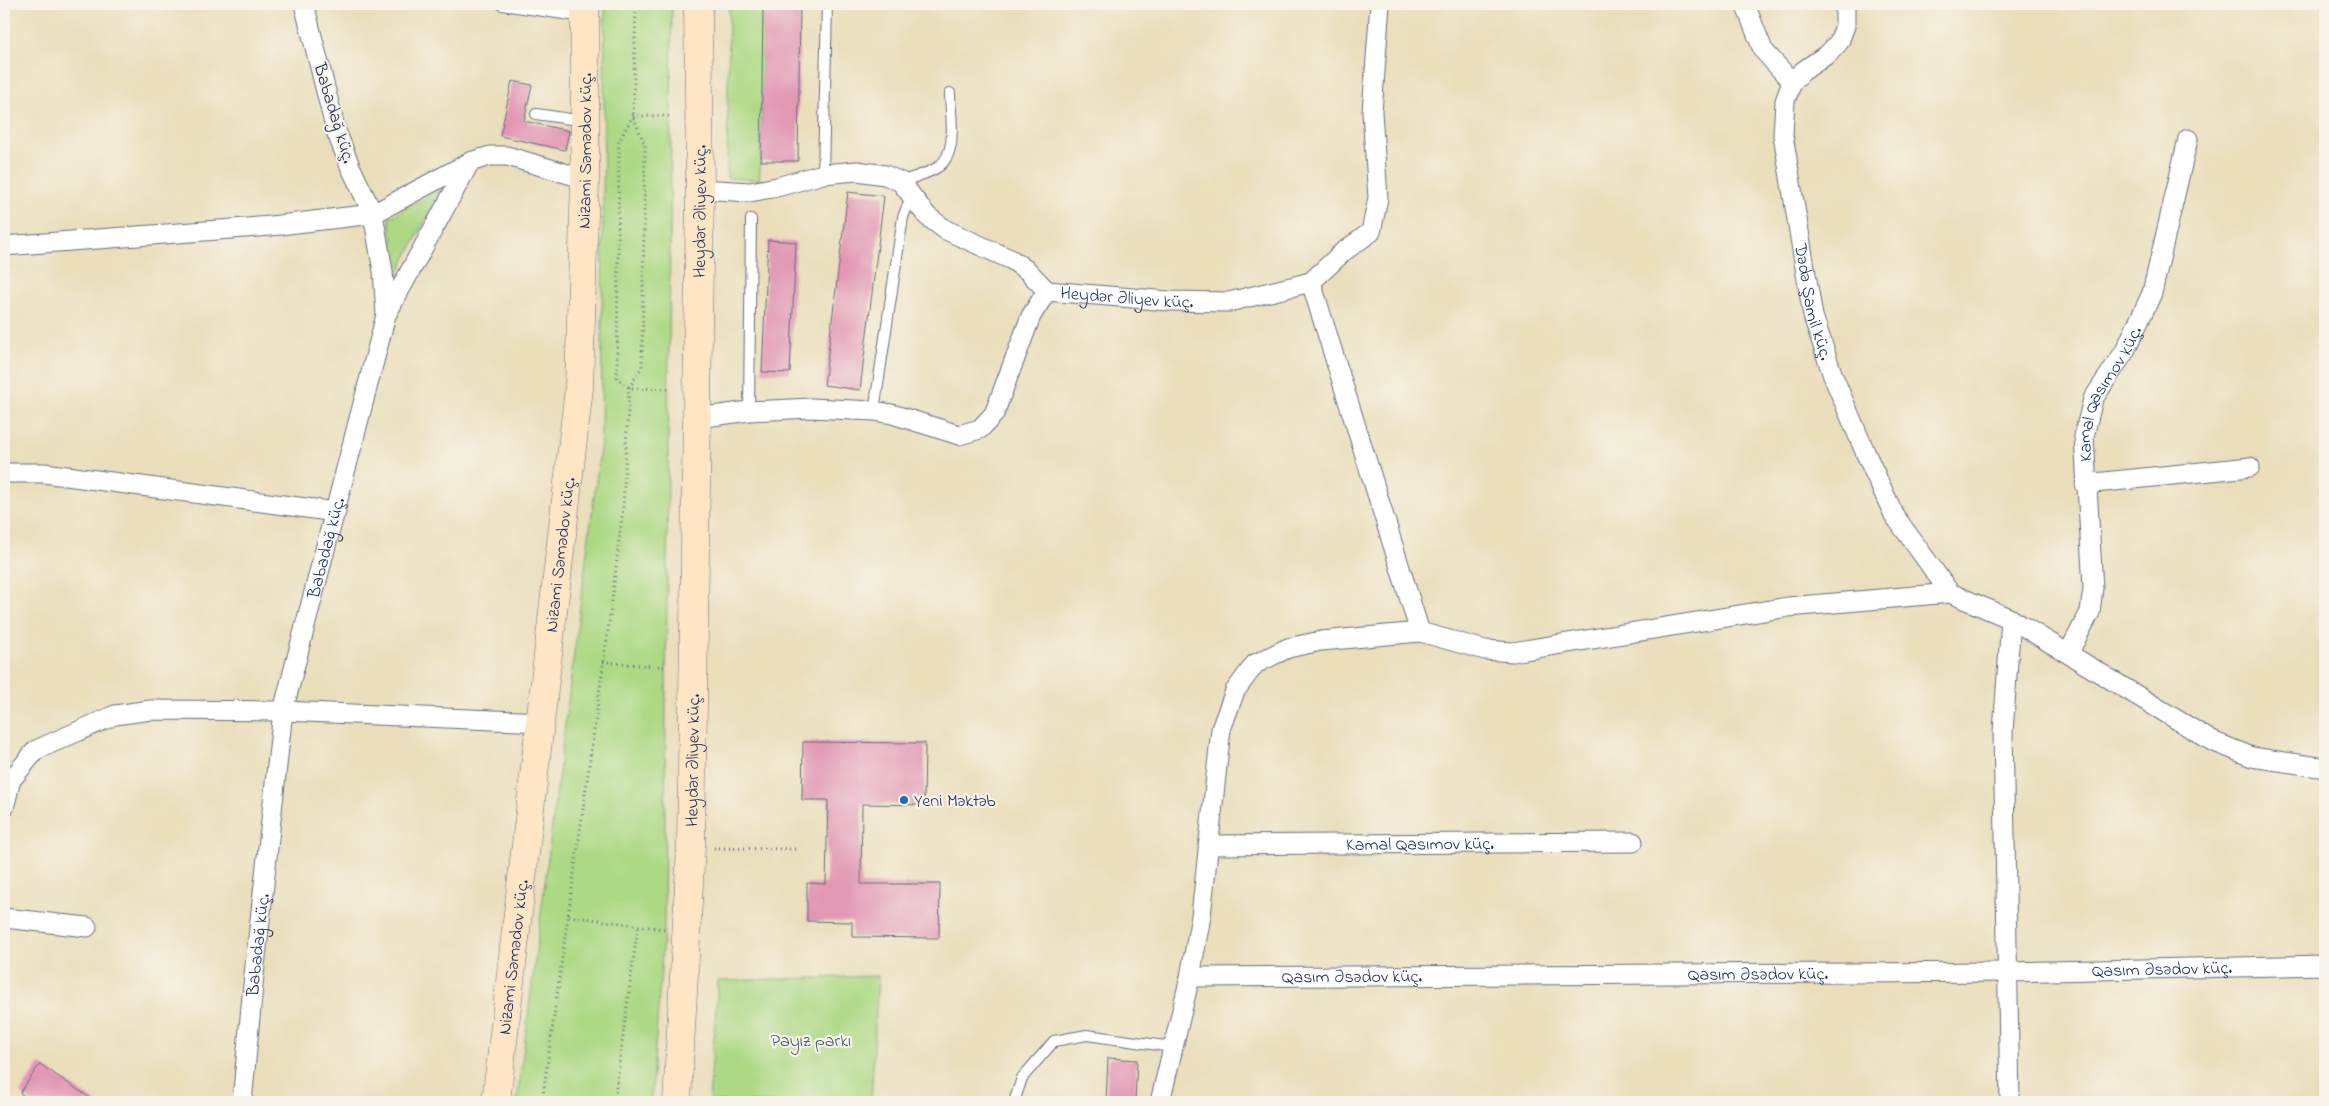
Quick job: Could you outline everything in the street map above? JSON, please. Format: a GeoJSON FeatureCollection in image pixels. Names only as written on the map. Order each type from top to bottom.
{"type":"FeatureCollection","features":[{"type":"Feature","properties":{"kind":"main road","name":"Heydər Əliyev küç."},"geometry":{"type":"LineString","coordinates":[[677,1102],[691,848],[700,189],[698,4]]}},
{"type":"Feature","properties":{"kind":"main road","name":"Nizami Səmədov küç."},"geometry":{"type":"LineString","coordinates":[[496,1102],[579,388],[585,122],[585,10]]}},
{"type":"Feature","properties":{"kind":"street","name":"Babadağ küç."},"geometry":{"type":"LineString","coordinates":[[242,1102],[283,711],[386,315],[383,271],[373,214],[336,131],[304,4]]}},
{"type":"Feature","properties":{"kind":"street","name":"Heydər Əliyev küç."},"geometry":{"type":"LineString","coordinates":[[698,418],[748,412],[811,408],[874,411],[892,414],[959,435],[980,428],[994,414],[1032,316],[1047,291],[1169,301],[1229,302],[1311,282],[1343,252],[1370,232],[1378,198],[1372,112],[1380,4]]}},
{"type":"Feature","properties":{"kind":"street"},"geometry":{"type":"LineString","coordinates":[[1745,4],[1763,50],[1792,82],[1803,71],[1829,53],[1839,42],[1845,26],[1845,4]]}},
{"type":"Feature","properties":{"kind":"street","name":"Dədə Şamil küç."},"geometry":{"type":"LineString","coordinates":[[1792,82],[1785,101],[1783,135],[1813,316],[1834,376],[1866,454],[1894,515],[1950,593]]}},
{"type":"Feature","properties":{"kind":"street","name":"Kamal Qasımov küç."},"geometry":{"type":"LineString","coordinates":[[2069,652],[2090,612],[2093,588],[2084,436],[2094,399],[2125,351],[2152,293],[2188,139]]}},
{"type":"Feature","properties":{"kind":"street"},"geometry":{"type":"LineString","coordinates":[[4,246],[280,225],[373,214],[470,162],[490,156],[507,156],[584,179]]}},
{"type":"Feature","properties":{"kind":"street"},"geometry":{"type":"LineString","coordinates":[[386,315],[470,162]]}},
{"type":"Feature","properties":{"kind":"street"},"geometry":{"type":"LineString","coordinates":[[700,189],[750,192],[777,187],[823,174],[857,171],[885,175],[906,190],[927,216],[946,230],[1012,260],[1028,271],[1047,291]]}},
{"type":"Feature","properties":{"kind":"street"},"geometry":{"type":"LineString","coordinates":[[1311,282],[1420,632]]}},
{"type":"Feature","properties":{"kind":"street"},"geometry":{"type":"LineString","coordinates":[[2086,484],[2250,466]]}},
{"type":"Feature","properties":{"kind":"street"},"geometry":{"type":"LineString","coordinates":[[4,473],[44,473],[336,512]]}},
{"type":"Feature","properties":{"kind":"street"},"geometry":{"type":"LineString","coordinates":[[1160,1102],[1190,977],[1201,916],[1221,729],[1235,691],[1255,664],[1288,648],[1322,640],[1420,632],[1485,650],[1513,652],[1788,607],[1950,593],[2011,619],[2069,652],[2212,741],[2252,756],[2325,768]]}},
{"type":"Feature","properties":{"kind":"street"},"geometry":{"type":"LineString","coordinates":[[2010,1102],[2003,732],[2011,619]]}},
{"type":"Feature","properties":{"kind":"street"},"geometry":{"type":"LineString","coordinates":[[4,808],[11,780],[36,750],[115,714],[151,710],[283,711],[541,722]]}},
{"type":"Feature","properties":{"kind":"street","name":"Kamal Qasımov küç."},"geometry":{"type":"LineString","coordinates":[[1208,845],[1633,842]]}},
{"type":"Feature","properties":{"kind":"street"},"geometry":{"type":"LineString","coordinates":[[4,918],[87,927]]}},
{"type":"Feature","properties":{"kind":"street","name":"Qasım Əsədov küç."},"geometry":{"type":"LineString","coordinates":[[1190,977],[2008,972],[2325,965]]}},
{"type":"Feature","properties":{"kind":"lane"},"geometry":{"type":"LineString","coordinates":[[823,174],[827,4]]}},
{"type":"Feature","properties":{"kind":"lane"},"geometry":{"type":"LineString","coordinates":[[502,5],[585,10]]}},
{"type":"Feature","properties":{"kind":"lane"},"geometry":{"type":"LineString","coordinates":[[874,411],[906,190],[939,167],[947,157],[951,148],[950,92]]}},
{"type":"Feature","properties":{"kind":"lane"},"geometry":{"type":"LineString","coordinates":[[536,114],[585,122]]}},
{"type":"Feature","properties":{"kind":"lane"},"geometry":{"type":"LineString","coordinates":[[748,412],[751,219]]}},
{"type":"Feature","properties":{"kind":"lane"},"geometry":{"type":"LineString","coordinates":[[1014,1102],[1022,1078],[1054,1041],[1087,1035],[1172,1047]]}},
{"type":"Feature","properties":{"kind":"path"},"geometry":{"type":"LineString","coordinates":[[542,1102],[569,916],[623,508],[630,388],[642,367],[645,145],[633,116],[636,4]]}},
{"type":"Feature","properties":{"kind":"path"},"geometry":{"type":"LineString","coordinates":[[633,116],[671,116]]}},
{"type":"Feature","properties":{"kind":"path"},"geometry":{"type":"LineString","coordinates":[[633,116],[619,141],[617,378],[630,388],[668,389]]}},
{"type":"Feature","properties":{"kind":"path"},"geometry":{"type":"LineString","coordinates":[[603,662],[666,667]]}},
{"type":"Feature","properties":{"kind":"path"},"geometry":{"type":"LineString","coordinates":[[691,848],[797,849]]}},
{"type":"Feature","properties":{"kind":"path"},"geometry":{"type":"LineString","coordinates":[[569,916],[664,930]]}},
{"type":"Feature","properties":{"kind":"path"},"geometry":{"type":"LineString","coordinates":[[614,1102],[638,926]]}},
{"type":"Feature","properties":{"kind":"green space"},"geometry":{"type":"Polygon","coordinates":[[[605,4],[672,4],[664,929],[651,1102],[517,1102],[601,442],[605,4]]]}},
{"type":"Feature","properties":{"kind":"green space"},"geometry":{"type":"Polygon","coordinates":[[[729,4],[763,4],[761,161],[759,180],[727,178],[729,4]]]}},
{"type":"Feature","properties":{"kind":"green space"},"geometry":{"type":"Polygon","coordinates":[[[442,188],[397,275],[389,218],[442,188]]]}},
{"type":"Feature","properties":{"kind":"green space","name":"Payız parkı"},"geometry":{"type":"Polygon","coordinates":[[[878,976],[871,1102],[709,1102],[718,981],[878,976]]]}},
{"type":"Feature","properties":{"kind":"building"},"geometry":{"type":"Polygon","coordinates":[[[763,4],[800,4],[798,161],[761,161],[763,4]]]}},
{"type":"Feature","properties":{"kind":"building"},"geometry":{"type":"Polygon","coordinates":[[[512,81],[532,85],[524,121],[569,131],[565,150],[500,136],[512,81]]]}},
{"type":"Feature","properties":{"kind":"building"},"geometry":{"type":"Polygon","coordinates":[[[848,192],[884,196],[860,390],[824,385],[848,192]]]}},
{"type":"Feature","properties":{"kind":"building"},"geometry":{"type":"Polygon","coordinates":[[[768,240],[796,242],[790,373],[762,372],[768,240]]]}},
{"type":"Feature","properties":{"kind":"building"},"geometry":{"type":"Polygon","coordinates":[[[803,742],[925,743],[924,805],[862,804],[861,884],[940,884],[939,938],[852,937],[852,922],[807,921],[807,883],[826,884],[828,800],[802,800],[803,742]]]}},
{"type":"Feature","properties":{"kind":"building"},"geometry":{"type":"Polygon","coordinates":[[[1108,1058],[1137,1060],[1135,1102],[1106,1102],[1108,1058]]]}},
{"type":"Feature","properties":{"kind":"building"},"geometry":{"type":"Polygon","coordinates":[[[40,1064],[96,1102],[33,1102],[20,1093],[40,1064]]]}},
{"type":"Feature","properties":{"kind":"place","name":"Yeni Məktəb"},"geometry":{"type":"Point","coordinates":[904,800]}}]}
